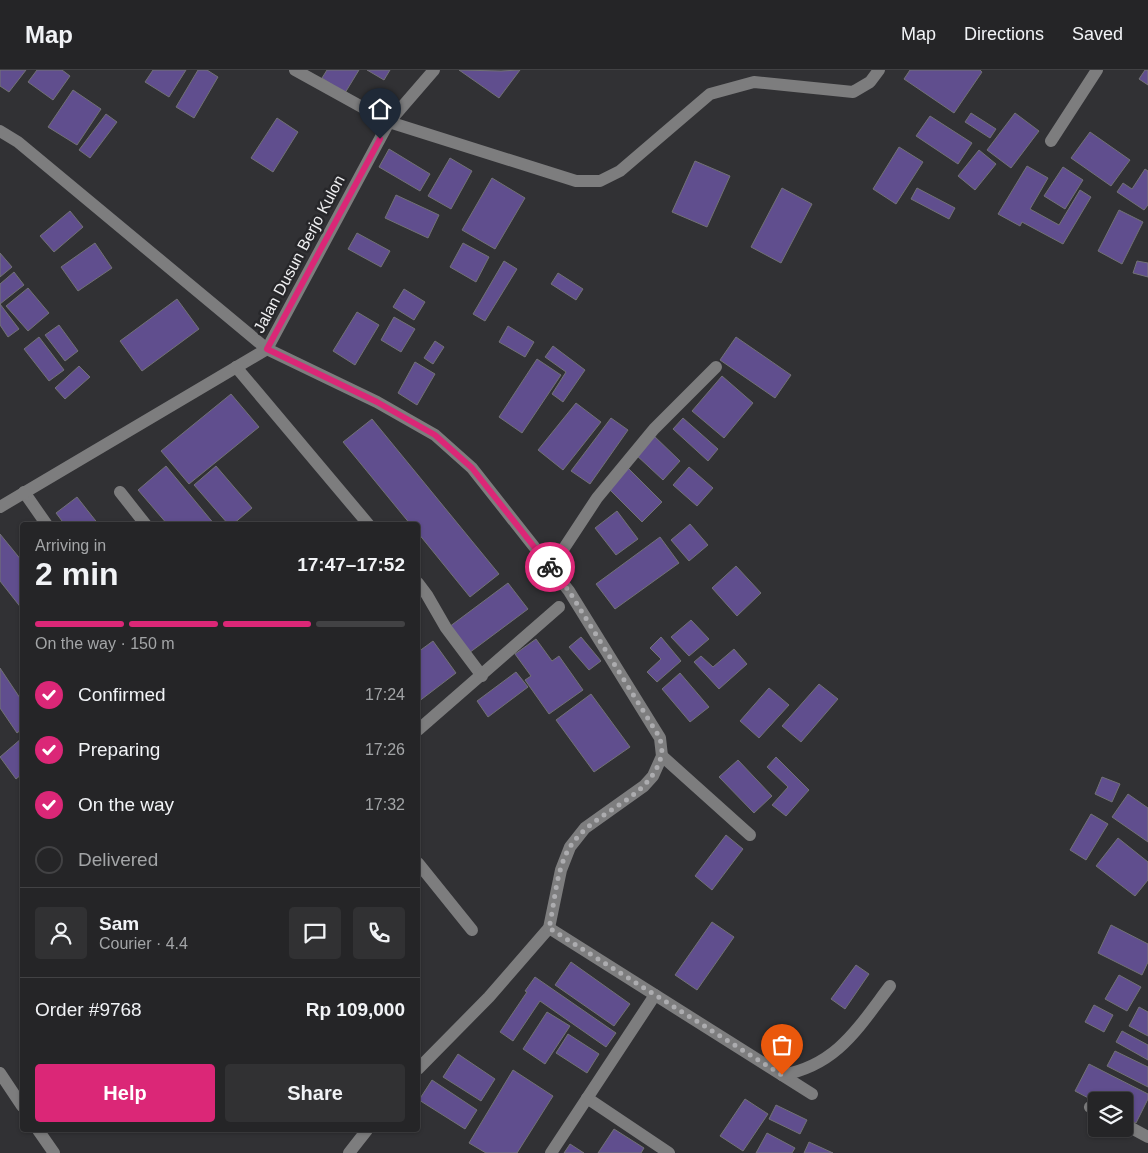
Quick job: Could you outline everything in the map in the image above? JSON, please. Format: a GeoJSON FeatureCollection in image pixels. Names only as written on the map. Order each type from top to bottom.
{"type":"FeatureCollection","features":[{"type":"Feature","properties":{"kind":"street"},"geometry":{"type":"LineString","coordinates":[[295,70],[389,122],[576,181],[600,181],[620,171],[710,94],[754,82],[853,92],[870,82],[879,70]]}},
{"type":"Feature","properties":{"kind":"street","name":"Jalan Dusun Berjo Kulon"},"geometry":{"type":"LineString","coordinates":[[0,507],[267,349],[389,122],[434,70]]}},
{"type":"Feature","properties":{"kind":"street"},"geometry":{"type":"LineString","coordinates":[[1051,141],[1097,70]]}},
{"type":"Feature","properties":{"kind":"street"},"geometry":{"type":"LineString","coordinates":[[0,131],[18,142],[267,349],[377,402],[435,435],[472,468],[569,591],[660,738],[662,756],[653,776],[644,786],[585,828],[570,847],[561,870],[549,928],[489,997],[420,1067]]}},
{"type":"Feature","properties":{"kind":"street"},"geometry":{"type":"LineString","coordinates":[[236,367],[366,522]]}},
{"type":"Feature","properties":{"kind":"street"},"geometry":{"type":"LineString","coordinates":[[551,568],[598,498],[654,428],[716,367]]}},
{"type":"Feature","properties":{"kind":"street"},"geometry":{"type":"LineString","coordinates":[[24,492],[44,522]]}},
{"type":"Feature","properties":{"kind":"street"},"geometry":{"type":"LineString","coordinates":[[120,492],[144,522]]}},
{"type":"Feature","properties":{"kind":"street"},"geometry":{"type":"LineString","coordinates":[[420,586],[446,628],[482,676]]}},
{"type":"Feature","properties":{"kind":"street"},"geometry":{"type":"LineString","coordinates":[[420,728],[559,607]]}},
{"type":"Feature","properties":{"kind":"street"},"geometry":{"type":"LineString","coordinates":[[662,756],[750,835]]}},
{"type":"Feature","properties":{"kind":"street"},"geometry":{"type":"LineString","coordinates":[[420,865],[472,930]]}},
{"type":"Feature","properties":{"kind":"street"},"geometry":{"type":"LineString","coordinates":[[549,928],[812,1094]]}},
{"type":"Feature","properties":{"kind":"street"},"geometry":{"type":"LineString","coordinates":[[782,1075],[811,1068],[840,1049],[890,986]]}},
{"type":"Feature","properties":{"kind":"street"},"geometry":{"type":"LineString","coordinates":[[551,1153],[655,994]]}},
{"type":"Feature","properties":{"kind":"street"},"geometry":{"type":"LineString","coordinates":[[0,1073],[20,1103]]}},
{"type":"Feature","properties":{"kind":"street"},"geometry":{"type":"LineString","coordinates":[[587,1098],[669,1153]]}},
{"type":"Feature","properties":{"kind":"street"},"geometry":{"type":"LineString","coordinates":[[1133,1129],[1148,1137]]}},
{"type":"Feature","properties":{"kind":"street"},"geometry":{"type":"LineString","coordinates":[[39,1132],[54,1153]]}},
{"type":"Feature","properties":{"kind":"street"},"geometry":{"type":"LineString","coordinates":[[349,1153],[365,1132]]}},
{"type":"Feature","properties":{"kind":"building"},"geometry":{"type":"Polygon","coordinates":[[[0,70],[26,70],[9,92],[0,86],[0,70]]]}},
{"type":"Feature","properties":{"kind":"building"},"geometry":{"type":"Polygon","coordinates":[[[37,70],[62,70],[70,76],[53,100],[28,82],[37,70]]]}},
{"type":"Feature","properties":{"kind":"building"},"geometry":{"type":"Polygon","coordinates":[[[153,70],[186,70],[169,97],[145,82],[153,70]]]}},
{"type":"Feature","properties":{"kind":"building"},"geometry":{"type":"Polygon","coordinates":[[[198,70],[207,70],[218,77],[194,118],[176,107],[198,70]]]}},
{"type":"Feature","properties":{"kind":"building"},"geometry":{"type":"Polygon","coordinates":[[[327,70],[359,70],[345,93],[322,78],[327,70]]]}},
{"type":"Feature","properties":{"kind":"building"},"geometry":{"type":"Polygon","coordinates":[[[367,70],[390,70],[384,80],[367,70]]]}},
{"type":"Feature","properties":{"kind":"building"},"geometry":{"type":"Polygon","coordinates":[[[459,70],[501,71],[520,70],[499,98],[459,70]]]}},
{"type":"Feature","properties":{"kind":"building"},"geometry":{"type":"Polygon","coordinates":[[[910,70],[980,70],[982,72],[954,113],[904,79],[910,70]]]}},
{"type":"Feature","properties":{"kind":"building"},"geometry":{"type":"Polygon","coordinates":[[[1145,70],[1148,70],[1148,85],[1139,79],[1145,70]]]}},
{"type":"Feature","properties":{"kind":"building"},"geometry":{"type":"Polygon","coordinates":[[[73,90],[101,109],[77,145],[48,127],[73,90]]]}},
{"type":"Feature","properties":{"kind":"building"},"geometry":{"type":"Polygon","coordinates":[[[971,113],[996,129],[990,138],[965,122],[971,113]]]}},
{"type":"Feature","properties":{"kind":"building"},"geometry":{"type":"Polygon","coordinates":[[[1015,113],[1039,131],[1011,168],[987,150],[1015,113]]]}},
{"type":"Feature","properties":{"kind":"building"},"geometry":{"type":"Polygon","coordinates":[[[106,114],[117,122],[90,158],[79,150],[106,114]]]}},
{"type":"Feature","properties":{"kind":"building"},"geometry":{"type":"Polygon","coordinates":[[[930,116],[972,143],[958,164],[916,136],[930,116]]]}},
{"type":"Feature","properties":{"kind":"building"},"geometry":{"type":"Polygon","coordinates":[[[277,118],[298,132],[273,172],[251,158],[277,118]]]}},
{"type":"Feature","properties":{"kind":"building"},"geometry":{"type":"Polygon","coordinates":[[[1090,132],[1130,160],[1111,186],[1071,158],[1090,132]]]}},
{"type":"Feature","properties":{"kind":"building"},"geometry":{"type":"Polygon","coordinates":[[[899,147],[923,162],[896,204],[873,189],[899,147]]]}},
{"type":"Feature","properties":{"kind":"building"},"geometry":{"type":"Polygon","coordinates":[[[389,149],[430,174],[420,191],[379,167],[389,149]]]}},
{"type":"Feature","properties":{"kind":"building"},"geometry":{"type":"Polygon","coordinates":[[[979,150],[996,164],[975,190],[958,176],[979,150]]]}},
{"type":"Feature","properties":{"kind":"building"},"geometry":{"type":"Polygon","coordinates":[[[450,158],[472,171],[451,209],[428,196],[450,158]]]}},
{"type":"Feature","properties":{"kind":"building"},"geometry":{"type":"Polygon","coordinates":[[[695,161],[730,176],[707,227],[672,212],[695,161]]]}},
{"type":"Feature","properties":{"kind":"building"},"geometry":{"type":"Polygon","coordinates":[[[1027,166],[1048,178],[1030,209],[1059,225],[1080,190],[1091,197],[1063,244],[1022,222],[1020,226],[998,214],[1027,166]]]}},
{"type":"Feature","properties":{"kind":"building"},"geometry":{"type":"Polygon","coordinates":[[[1063,167],[1083,180],[1065,209],[1044,196],[1063,167]]]}},
{"type":"Feature","properties":{"kind":"building"},"geometry":{"type":"Polygon","coordinates":[[[1145,169],[1148,171],[1148,205],[1144,210],[1117,192],[1123,183],[1132,189],[1145,169]]]}},
{"type":"Feature","properties":{"kind":"building"},"geometry":{"type":"Polygon","coordinates":[[[492,178],[525,198],[495,249],[462,230],[492,178]]]}},
{"type":"Feature","properties":{"kind":"building"},"geometry":{"type":"Polygon","coordinates":[[[782,188],[812,204],[781,263],[751,247],[782,188]]]}},
{"type":"Feature","properties":{"kind":"building"},"geometry":{"type":"Polygon","coordinates":[[[917,188],[955,208],[949,219],[911,199],[917,188]]]}},
{"type":"Feature","properties":{"kind":"building"},"geometry":{"type":"Polygon","coordinates":[[[396,195],[439,215],[428,238],[385,218],[396,195]]]}},
{"type":"Feature","properties":{"kind":"building"},"geometry":{"type":"Polygon","coordinates":[[[1119,210],[1143,222],[1122,264],[1098,251],[1119,210]]]}},
{"type":"Feature","properties":{"kind":"building"},"geometry":{"type":"Polygon","coordinates":[[[70,211],[83,227],[54,252],[40,236],[70,211]]]}},
{"type":"Feature","properties":{"kind":"building"},"geometry":{"type":"Polygon","coordinates":[[[357,233],[390,251],[381,267],[348,249],[357,233]]]}},
{"type":"Feature","properties":{"kind":"building"},"geometry":{"type":"Polygon","coordinates":[[[95,243],[112,268],[78,291],[61,267],[95,243]]]}},
{"type":"Feature","properties":{"kind":"building"},"geometry":{"type":"Polygon","coordinates":[[[463,243],[489,257],[476,282],[450,267],[463,243]]]}},
{"type":"Feature","properties":{"kind":"building"},"geometry":{"type":"Polygon","coordinates":[[[0,253],[12,267],[0,277],[0,253]]]}},
{"type":"Feature","properties":{"kind":"building"},"geometry":{"type":"Polygon","coordinates":[[[504,261],[517,269],[485,321],[473,314],[504,261]]]}},
{"type":"Feature","properties":{"kind":"building"},"geometry":{"type":"Polygon","coordinates":[[[1137,261],[1148,263],[1148,277],[1133,273],[1137,261]]]}},
{"type":"Feature","properties":{"kind":"building"},"geometry":{"type":"Polygon","coordinates":[[[14,272],[24,285],[0,304],[0,284],[14,272]]]}},
{"type":"Feature","properties":{"kind":"building"},"geometry":{"type":"Polygon","coordinates":[[[558,273],[583,289],[576,300],[551,284],[558,273]]]}},
{"type":"Feature","properties":{"kind":"building"},"geometry":{"type":"Polygon","coordinates":[[[28,288],[49,313],[28,331],[6,306],[28,288]]]}},
{"type":"Feature","properties":{"kind":"building"},"geometry":{"type":"Polygon","coordinates":[[[404,289],[425,302],[414,320],[393,307],[404,289]]]}},
{"type":"Feature","properties":{"kind":"building"},"geometry":{"type":"Polygon","coordinates":[[[177,299],[199,329],[142,371],[120,341],[177,299]]]}},
{"type":"Feature","properties":{"kind":"building"},"geometry":{"type":"Polygon","coordinates":[[[0,304],[19,329],[8,337],[0,325],[0,304]]]}},
{"type":"Feature","properties":{"kind":"building"},"geometry":{"type":"Polygon","coordinates":[[[357,312],[379,325],[355,365],[333,351],[357,312]]]}},
{"type":"Feature","properties":{"kind":"building"},"geometry":{"type":"Polygon","coordinates":[[[394,317],[415,329],[401,352],[381,340],[394,317]]]}},
{"type":"Feature","properties":{"kind":"building"},"geometry":{"type":"Polygon","coordinates":[[[59,325],[78,351],[65,361],[45,335],[59,325]]]}},
{"type":"Feature","properties":{"kind":"building"},"geometry":{"type":"Polygon","coordinates":[[[508,326],[534,342],[525,357],[499,342],[508,326]]]}},
{"type":"Feature","properties":{"kind":"building"},"geometry":{"type":"Polygon","coordinates":[[[39,337],[64,370],[49,381],[24,349],[39,337]]]}},
{"type":"Feature","properties":{"kind":"building"},"geometry":{"type":"Polygon","coordinates":[[[736,337],[791,375],[775,398],[720,360],[736,337]]]}},
{"type":"Feature","properties":{"kind":"building"},"geometry":{"type":"Polygon","coordinates":[[[435,341],[444,347],[433,364],[424,358],[435,341]]]}},
{"type":"Feature","properties":{"kind":"building"},"geometry":{"type":"Polygon","coordinates":[[[553,346],[585,370],[563,402],[552,394],[566,372],[545,357],[553,346]]]}},
{"type":"Feature","properties":{"kind":"building"},"geometry":{"type":"Polygon","coordinates":[[[537,359],[561,375],[522,433],[499,417],[537,359]]]}},
{"type":"Feature","properties":{"kind":"building"},"geometry":{"type":"Polygon","coordinates":[[[415,362],[435,374],[417,405],[398,393],[415,362]]]}},
{"type":"Feature","properties":{"kind":"building"},"geometry":{"type":"Polygon","coordinates":[[[79,366],[90,377],[65,399],[55,388],[79,366]]]}},
{"type":"Feature","properties":{"kind":"building"},"geometry":{"type":"Polygon","coordinates":[[[722,376],[753,403],[724,438],[692,411],[722,376]]]}},
{"type":"Feature","properties":{"kind":"building"},"geometry":{"type":"Polygon","coordinates":[[[231,394],[259,427],[189,484],[161,451],[231,394]]]}},
{"type":"Feature","properties":{"kind":"building"},"geometry":{"type":"Polygon","coordinates":[[[576,403],[601,422],[563,470],[538,450],[576,403]]]}},
{"type":"Feature","properties":{"kind":"building"},"geometry":{"type":"Polygon","coordinates":[[[611,418],[628,430],[590,484],[571,471],[611,418]]]}},
{"type":"Feature","properties":{"kind":"building"},"geometry":{"type":"Polygon","coordinates":[[[683,418],[718,449],[708,461],[673,429],[683,418]]]}},
{"type":"Feature","properties":{"kind":"building"},"geometry":{"type":"Polygon","coordinates":[[[372,419],[499,574],[470,597],[420,535],[420,522],[409,522],[343,442],[372,419]]]}},
{"type":"Feature","properties":{"kind":"building"},"geometry":{"type":"Polygon","coordinates":[[[652,434],[680,461],[663,480],[634,453],[652,434]]]}},
{"type":"Feature","properties":{"kind":"building"},"geometry":{"type":"Polygon","coordinates":[[[166,466],[213,522],[165,522],[138,490],[166,466]]]}},
{"type":"Feature","properties":{"kind":"building"},"geometry":{"type":"Polygon","coordinates":[[[216,466],[252,508],[236,522],[226,522],[194,485],[216,466]]]}},
{"type":"Feature","properties":{"kind":"building"},"geometry":{"type":"Polygon","coordinates":[[[627,467],[662,502],[642,522],[607,487],[627,467]]]}},
{"type":"Feature","properties":{"kind":"building"},"geometry":{"type":"Polygon","coordinates":[[[689,467],[713,488],[697,506],[673,485],[689,467]]]}},
{"type":"Feature","properties":{"kind":"building"},"geometry":{"type":"Polygon","coordinates":[[[77,497],[97,522],[63,522],[56,513],[77,497]]]}},
{"type":"Feature","properties":{"kind":"building"},"geometry":{"type":"Polygon","coordinates":[[[617,511],[638,539],[616,555],[595,528],[617,511]]]}},
{"type":"Feature","properties":{"kind":"building"},"geometry":{"type":"Polygon","coordinates":[[[690,524],[708,545],[689,561],[671,540],[690,524]]]}},
{"type":"Feature","properties":{"kind":"building"},"geometry":{"type":"Polygon","coordinates":[[[0,534],[20,559],[20,606],[0,581],[0,534]]]}},
{"type":"Feature","properties":{"kind":"building"},"geometry":{"type":"Polygon","coordinates":[[[660,537],[679,563],[615,609],[596,584],[660,537]]]}},
{"type":"Feature","properties":{"kind":"building"},"geometry":{"type":"Polygon","coordinates":[[[736,566],[761,593],[737,616],[712,588],[736,566]]]}},
{"type":"Feature","properties":{"kind":"building"},"geometry":{"type":"Polygon","coordinates":[[[508,583],[528,609],[469,653],[449,627],[508,583]]]}},
{"type":"Feature","properties":{"kind":"building"},"geometry":{"type":"Polygon","coordinates":[[[691,620],[709,639],[689,656],[671,637],[691,620]]]}},
{"type":"Feature","properties":{"kind":"building"},"geometry":{"type":"Polygon","coordinates":[[[581,637],[601,661],[589,670],[569,647],[581,637]]]}},
{"type":"Feature","properties":{"kind":"building"},"geometry":{"type":"Polygon","coordinates":[[[661,637],[681,661],[657,682],[647,672],[661,659],[650,648],[661,637]]]}},
{"type":"Feature","properties":{"kind":"building"},"geometry":{"type":"Polygon","coordinates":[[[536,639],[552,661],[559,656],[583,690],[549,714],[525,680],[531,676],[515,654],[536,639]]]}},
{"type":"Feature","properties":{"kind":"building"},"geometry":{"type":"Polygon","coordinates":[[[433,641],[456,673],[420,700],[420,651],[433,641]]]}},
{"type":"Feature","properties":{"kind":"building"},"geometry":{"type":"Polygon","coordinates":[[[734,649],[747,664],[719,689],[694,662],[701,656],[713,667],[734,649]]]}},
{"type":"Feature","properties":{"kind":"building"},"geometry":{"type":"Polygon","coordinates":[[[0,668],[20,698],[20,731],[17,733],[0,708],[0,668]]]}},
{"type":"Feature","properties":{"kind":"building"},"geometry":{"type":"Polygon","coordinates":[[[516,672],[528,687],[488,717],[477,701],[516,672]]]}},
{"type":"Feature","properties":{"kind":"building"},"geometry":{"type":"Polygon","coordinates":[[[680,673],[709,707],[690,722],[662,689],[680,673]]]}},
{"type":"Feature","properties":{"kind":"building"},"geometry":{"type":"Polygon","coordinates":[[[819,684],[838,699],[801,742],[782,726],[819,684]]]}},
{"type":"Feature","properties":{"kind":"building"},"geometry":{"type":"Polygon","coordinates":[[[769,688],[789,705],[759,738],[740,721],[769,688]]]}},
{"type":"Feature","properties":{"kind":"building"},"geometry":{"type":"Polygon","coordinates":[[[591,694],[630,747],[594,772],[556,720],[591,694]]]}},
{"type":"Feature","properties":{"kind":"building"},"geometry":{"type":"Polygon","coordinates":[[[20,740],[20,776],[16,779],[0,757],[20,740]]]}},
{"type":"Feature","properties":{"kind":"building"},"geometry":{"type":"Polygon","coordinates":[[[776,757],[809,790],[786,816],[772,805],[788,787],[767,767],[776,757]]]}},
{"type":"Feature","properties":{"kind":"building"},"geometry":{"type":"Polygon","coordinates":[[[738,760],[772,796],[754,813],[719,777],[738,760]]]}},
{"type":"Feature","properties":{"kind":"building"},"geometry":{"type":"Polygon","coordinates":[[[1102,777],[1120,784],[1112,802],[1095,794],[1102,777]]]}},
{"type":"Feature","properties":{"kind":"building"},"geometry":{"type":"Polygon","coordinates":[[[1128,794],[1148,808],[1148,842],[1112,817],[1128,794]]]}},
{"type":"Feature","properties":{"kind":"building"},"geometry":{"type":"Polygon","coordinates":[[[1091,814],[1108,824],[1086,860],[1070,850],[1091,814]]]}},
{"type":"Feature","properties":{"kind":"building"},"geometry":{"type":"Polygon","coordinates":[[[726,835],[743,849],[712,890],[695,876],[726,835]]]}},
{"type":"Feature","properties":{"kind":"building"},"geometry":{"type":"Polygon","coordinates":[[[1118,838],[1148,862],[1148,880],[1135,896],[1096,866],[1118,838]]]}},
{"type":"Feature","properties":{"kind":"building"},"geometry":{"type":"Polygon","coordinates":[[[712,922],[734,937],[697,990],[675,975],[712,922]]]}},
{"type":"Feature","properties":{"kind":"building"},"geometry":{"type":"Polygon","coordinates":[[[1111,925],[1148,944],[1148,962],[1142,975],[1098,953],[1111,925]]]}},
{"type":"Feature","properties":{"kind":"building"},"geometry":{"type":"Polygon","coordinates":[[[571,962],[630,1004],[614,1026],[555,985],[571,962]]]}},
{"type":"Feature","properties":{"kind":"building"},"geometry":{"type":"Polygon","coordinates":[[[856,965],[869,974],[845,1009],[831,999],[856,965]]]}},
{"type":"Feature","properties":{"kind":"building"},"geometry":{"type":"Polygon","coordinates":[[[1119,975],[1141,987],[1127,1011],[1105,999],[1119,975]]]}},
{"type":"Feature","properties":{"kind":"building"},"geometry":{"type":"Polygon","coordinates":[[[535,977],[616,1033],[606,1047],[540,1001],[513,1041],[500,1032],[535,977]]]}},
{"type":"Feature","properties":{"kind":"building"},"geometry":{"type":"Polygon","coordinates":[[[1094,1005],[1113,1015],[1104,1032],[1085,1022],[1094,1005]]]}},
{"type":"Feature","properties":{"kind":"building"},"geometry":{"type":"Polygon","coordinates":[[[1139,1007],[1148,1012],[1148,1036],[1129,1026],[1139,1007]]]}},
{"type":"Feature","properties":{"kind":"building"},"geometry":{"type":"Polygon","coordinates":[[[547,1012],[570,1026],[545,1064],[523,1049],[547,1012]]]}},
{"type":"Feature","properties":{"kind":"building"},"geometry":{"type":"Polygon","coordinates":[[[1122,1031],[1148,1045],[1148,1060],[1116,1042],[1122,1031]]]}},
{"type":"Feature","properties":{"kind":"building"},"geometry":{"type":"Polygon","coordinates":[[[568,1034],[599,1054],[587,1073],[556,1053],[568,1034]]]}},
{"type":"Feature","properties":{"kind":"building"},"geometry":{"type":"Polygon","coordinates":[[[1115,1051],[1148,1067],[1148,1087],[1107,1066],[1115,1051]]]}},
{"type":"Feature","properties":{"kind":"building"},"geometry":{"type":"Polygon","coordinates":[[[458,1054],[495,1079],[481,1101],[443,1077],[458,1054]]]}},
{"type":"Feature","properties":{"kind":"building"},"geometry":{"type":"Polygon","coordinates":[[[1089,1064],[1148,1094],[1148,1099],[1136,1123],[1133,1122],[1133,1092],[1088,1092],[1088,1098],[1075,1091],[1089,1064]]]}},
{"type":"Feature","properties":{"kind":"building"},"geometry":{"type":"Polygon","coordinates":[[[513,1070],[553,1096],[517,1153],[486,1153],[469,1143],[513,1070]]]}},
{"type":"Feature","properties":{"kind":"building"},"geometry":{"type":"Polygon","coordinates":[[[432,1080],[477,1110],[465,1129],[420,1101],[432,1080]]]}},
{"type":"Feature","properties":{"kind":"building"},"geometry":{"type":"Polygon","coordinates":[[[745,1099],[768,1114],[743,1151],[720,1136],[745,1099]]]}},
{"type":"Feature","properties":{"kind":"building"},"geometry":{"type":"Polygon","coordinates":[[[776,1105],[807,1120],[800,1134],[769,1119],[776,1105]]]}},
{"type":"Feature","properties":{"kind":"building"},"geometry":{"type":"Polygon","coordinates":[[[614,1129],[644,1148],[641,1153],[598,1153],[614,1129]]]}},
{"type":"Feature","properties":{"kind":"building"},"geometry":{"type":"Polygon","coordinates":[[[767,1133],[795,1148],[792,1153],[756,1153],[767,1133]]]}},
{"type":"Feature","properties":{"kind":"building"},"geometry":{"type":"Polygon","coordinates":[[[809,1142],[833,1153],[804,1153],[809,1142]]]}},
{"type":"Feature","properties":{"kind":"building"},"geometry":{"type":"Polygon","coordinates":[[[570,1144],[584,1153],[564,1153],[570,1144]]]}},
{"type":"Feature","properties":{"kind":"way so far"},"geometry":{"type":"LineString","coordinates":[[550,567],[569,591],[660,738],[662,756],[653,776],[644,786],[585,828],[570,847],[561,870],[549,928],[782,1075]]}},
{"type":"Feature","properties":{"kind":"route"},"geometry":{"type":"LineString","coordinates":[[380,139],[267,349],[377,402],[435,435],[472,468],[550,567]]}}]}
